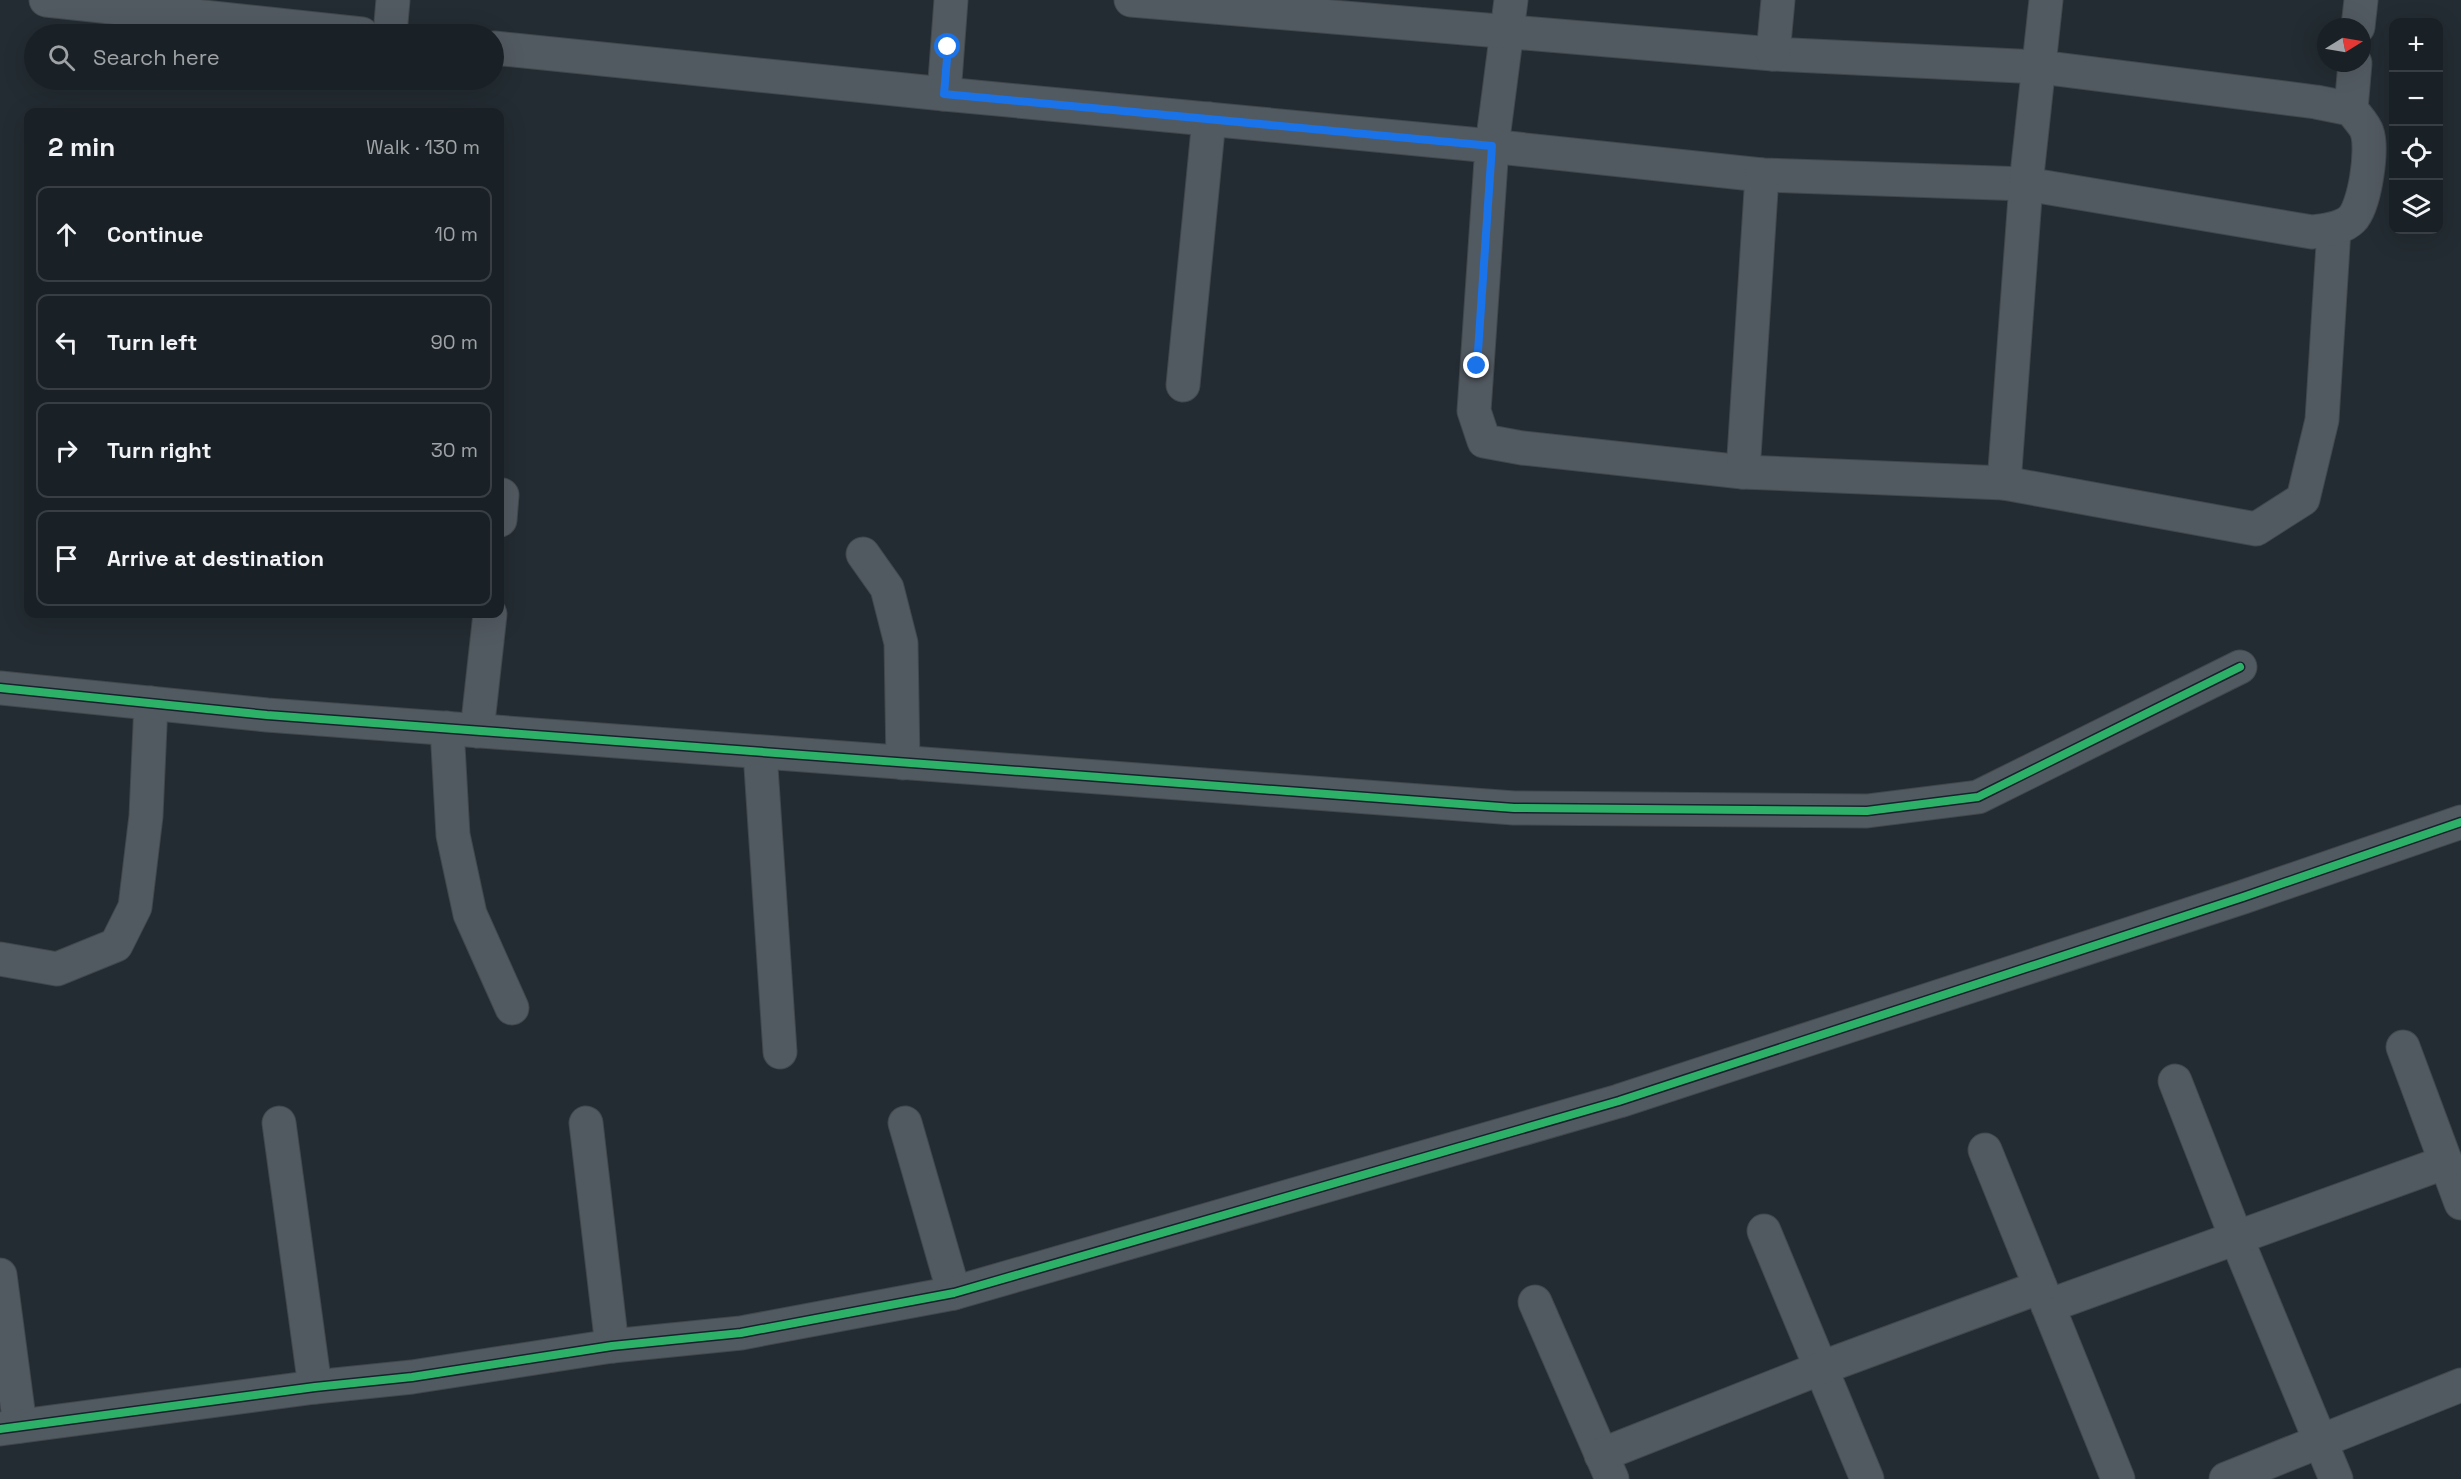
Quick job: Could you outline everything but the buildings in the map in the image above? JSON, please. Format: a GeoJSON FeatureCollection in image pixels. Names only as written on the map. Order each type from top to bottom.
{"type":"FeatureCollection","features":[{"type":"Feature","properties":{"kind":"street"},"geometry":{"type":"LineString","coordinates":[[46,0],[269,24]]}},
{"type":"Feature","properties":{"kind":"street"},"geometry":{"type":"LineString","coordinates":[[391,24],[393,0]]}},
{"type":"Feature","properties":{"kind":"street"},"geometry":{"type":"LineString","coordinates":[[944,94],[951,0]]}},
{"type":"Feature","properties":{"kind":"street"},"geometry":{"type":"LineString","coordinates":[[1131,0],[1510,15],[1773,54],[2040,67],[2316,102],[2351,109]]}},
{"type":"Feature","properties":{"kind":"street"},"geometry":{"type":"LineString","coordinates":[[1773,54],[1778,0]]}},
{"type":"Feature","properties":{"kind":"street"},"geometry":{"type":"LineString","coordinates":[[2004,483],[2025,184],[2046,0]]}},
{"type":"Feature","properties":{"kind":"street"},"geometry":{"type":"LineString","coordinates":[[2359,18],[2361,0]]}},
{"type":"Feature","properties":{"kind":"street"},"geometry":{"type":"LineString","coordinates":[[1510,15],[1492,146],[1474,411],[1484,441],[1522,448],[1743,472],[2004,483],[2256,529],[2303,499],[2322,420],[2334,229]]}},
{"type":"Feature","properties":{"kind":"street"},"geometry":{"type":"LineString","coordinates":[[504,49],[1492,146],[1762,175],[2025,184],[2312,232],[2334,229],[2353,219],[2365,188],[2369,158],[2367,132],[2351,109],[2354,72]]}},
{"type":"Feature","properties":{"kind":"street"},"geometry":{"type":"LineString","coordinates":[[1183,385],[1209,119]]}},
{"type":"Feature","properties":{"kind":"street"},"geometry":{"type":"LineString","coordinates":[[1743,472],[1762,175]]}},
{"type":"Feature","properties":{"kind":"street"},"geometry":{"type":"LineString","coordinates":[[863,554],[886,588],[901,643],[903,763]]}},
{"type":"Feature","properties":{"kind":"street"},"geometry":{"type":"LineString","coordinates":[[489,618],[462,730],[453,835],[470,914],[513,1008]]}},
{"type":"Feature","properties":{"kind":"street"},"geometry":{"type":"LineString","coordinates":[[0,688],[267,715],[1514,808],[1867,811],[1978,797],[2240,667]]}},
{"type":"Feature","properties":{"kind":"street"},"geometry":{"type":"LineString","coordinates":[[0,959],[57,969],[116,945],[135,907],[146,816],[151,703]]}},
{"type":"Feature","properties":{"kind":"street"},"geometry":{"type":"LineString","coordinates":[[760,752],[780,1052]]}},
{"type":"Feature","properties":{"kind":"street"},"geometry":{"type":"LineString","coordinates":[[0,1275],[10,1427],[315,1387],[412,1377],[612,1346],[741,1333],[954,1293],[1619,1101],[2232,901],[2461,822]]}},
{"type":"Feature","properties":{"kind":"street"},"geometry":{"type":"LineString","coordinates":[[2403,1047],[2461,1203]]}},
{"type":"Feature","properties":{"kind":"street"},"geometry":{"type":"LineString","coordinates":[[2175,1081],[2236,1237],[2336,1479]]}},
{"type":"Feature","properties":{"kind":"street"},"geometry":{"type":"LineString","coordinates":[[279,1123],[315,1387]]}},
{"type":"Feature","properties":{"kind":"street"},"geometry":{"type":"LineString","coordinates":[[586,1123],[612,1346]]}},
{"type":"Feature","properties":{"kind":"street"},"geometry":{"type":"LineString","coordinates":[[905,1123],[954,1293]]}},
{"type":"Feature","properties":{"kind":"street"},"geometry":{"type":"LineString","coordinates":[[1985,1150],[2118,1479]]}},
{"type":"Feature","properties":{"kind":"street"},"geometry":{"type":"LineString","coordinates":[[1535,1302],[1607,1467],[1821,1368],[2236,1237],[2446,1162]]}},
{"type":"Feature","properties":{"kind":"street"},"geometry":{"type":"LineString","coordinates":[[1764,1230],[1867,1479]]}},
{"type":"Feature","properties":{"kind":"street"},"geometry":{"type":"LineString","coordinates":[[2226,1479],[2461,1385]]}},
{"type":"Feature","properties":{"kind":"cycle path"},"geometry":{"type":"LineString","coordinates":[[0,688],[267,715],[1514,808],[1867,811],[1978,797],[2240,667]]}},
{"type":"Feature","properties":{"kind":"cycle path"},"geometry":{"type":"LineString","coordinates":[[0,1429],[315,1387],[412,1377],[612,1346],[741,1333],[954,1293],[1619,1101],[2243,897],[2461,822]]}},
{"type":"Feature","properties":{"kind":"route"},"geometry":{"type":"LineString","coordinates":[[948,47],[944,94],[1492,146],[1477,366]]}}]}
